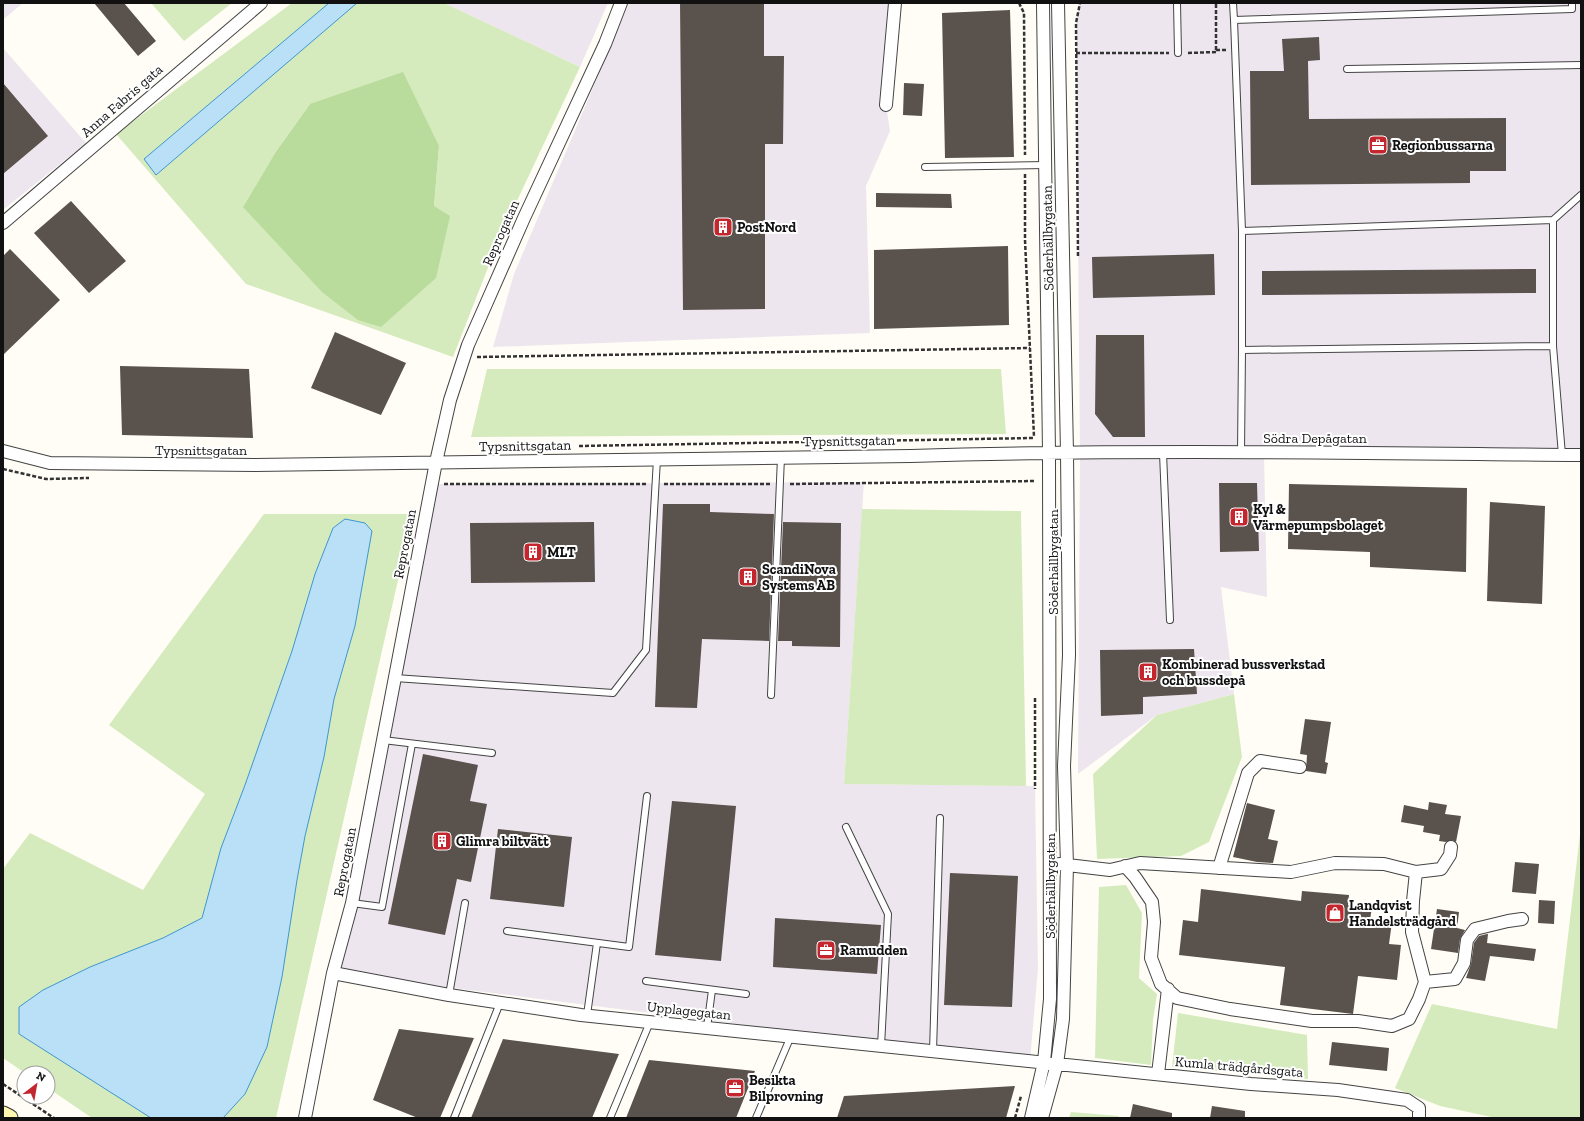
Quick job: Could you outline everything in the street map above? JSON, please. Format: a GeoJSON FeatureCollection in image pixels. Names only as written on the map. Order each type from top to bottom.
{"type":"FeatureCollection","features":[{"type":"Feature","properties":{"kind":"main road"},"geometry":{"type":"LineString","coordinates":[[3,1115],[8,1118]]}},
{"type":"Feature","properties":{"kind":"street","name":"Anna Fabris gata"},"geometry":{"type":"LineString","coordinates":[[3,223],[261,3]]}},
{"type":"Feature","properties":{"kind":"street","name":"Reprogatan"},"geometry":{"type":"LineString","coordinates":[[305,1118],[333,973],[352,903],[436,462],[450,400],[464,357],[524,218],[605,44],[621,3]]}},
{"type":"Feature","properties":{"kind":"street"},"geometry":{"type":"LineString","coordinates":[[886,105],[895,3]]}},
{"type":"Feature","properties":{"kind":"street","name":"Söderhällbygatan"},"geometry":{"type":"LineString","coordinates":[[1031,1118],[1044,1062],[1050,999],[1050,862],[1048,785],[1049,453],[1043,3]]}},
{"type":"Feature","properties":{"kind":"street","name":"Söderhällbygatan"},"geometry":{"type":"LineString","coordinates":[[1042,1118],[1057,1064],[1063,1019],[1066,865],[1064,766],[1068,655],[1067,453],[1058,3]]}},
{"type":"Feature","properties":{"kind":"street","name":"Typsnittsgatan"},"geometry":{"type":"LineString","coordinates":[[3,451],[58,463],[255,465],[1049,453]]}},
{"type":"Feature","properties":{"kind":"street","name":"Södra Depågatan"},"geometry":{"type":"LineString","coordinates":[[1049,453],[1241,452],[1581,455]]}},
{"type":"Feature","properties":{"kind":"street"},"geometry":{"type":"LineString","coordinates":[[1219,868],[1248,773],[1260,761],[1300,767]]}},
{"type":"Feature","properties":{"kind":"street"},"geometry":{"type":"LineString","coordinates":[[1050,862],[1110,870],[1140,863],[1291,872],[1335,863],[1384,864],[1416,872],[1441,869],[1450,855],[1451,847]]}},
{"type":"Feature","properties":{"kind":"street"},"geometry":{"type":"LineString","coordinates":[[1125,866],[1135,877],[1152,902],[1154,922],[1151,958],[1161,984],[1177,998],[1230,1010],[1312,1021],[1358,1021],[1392,1026],[1409,1019],[1419,999],[1425,982],[1412,932],[1416,872]]}},
{"type":"Feature","properties":{"kind":"street"},"geometry":{"type":"LineString","coordinates":[[1425,982],[1455,979],[1464,963],[1467,940],[1475,930],[1508,921],[1522,919]]}},
{"type":"Feature","properties":{"kind":"street","name":"Upplagegatan"},"geometry":{"type":"LineString","coordinates":[[333,973],[450,995],[587,1015],[1044,1062]]}},
{"type":"Feature","properties":{"kind":"street"},"geometry":{"type":"LineString","coordinates":[[1158,1074],[1168,989]]}},
{"type":"Feature","properties":{"kind":"street","name":"Kumla trädgårdsgata"},"geometry":{"type":"LineString","coordinates":[[1044,1062],[1251,1084],[1338,1090],[1407,1100],[1419,1108],[1419,1118]]}},
{"type":"Feature","properties":{"kind":"lane"},"geometry":{"type":"LineString","coordinates":[[1177,3],[1178,53]]}},
{"type":"Feature","properties":{"kind":"lane"},"geometry":{"type":"LineString","coordinates":[[1233,3],[1242,231],[1241,452]]}},
{"type":"Feature","properties":{"kind":"lane"},"geometry":{"type":"LineString","coordinates":[[1234,20],[1572,10],[1572,3]]}},
{"type":"Feature","properties":{"kind":"lane"},"geometry":{"type":"LineString","coordinates":[[1347,69],[1581,65]]}},
{"type":"Feature","properties":{"kind":"lane"},"geometry":{"type":"LineString","coordinates":[[925,167],[1046,165]]}},
{"type":"Feature","properties":{"kind":"lane"},"geometry":{"type":"LineString","coordinates":[[1242,231],[1553,220],[1581,195]]}},
{"type":"Feature","properties":{"kind":"lane"},"geometry":{"type":"LineString","coordinates":[[1553,220],[1553,346],[1562,455]]}},
{"type":"Feature","properties":{"kind":"lane"},"geometry":{"type":"LineString","coordinates":[[1242,350],[1553,346]]}},
{"type":"Feature","properties":{"kind":"lane"},"geometry":{"type":"LineString","coordinates":[[1163,453],[1170,620]]}},
{"type":"Feature","properties":{"kind":"lane"},"geometry":{"type":"LineString","coordinates":[[771,695],[781,457]]}},
{"type":"Feature","properties":{"kind":"lane"},"geometry":{"type":"LineString","coordinates":[[395,678],[613,693],[646,650],[657,459]]}},
{"type":"Feature","properties":{"kind":"lane"},"geometry":{"type":"LineString","coordinates":[[383,740],[492,753]]}},
{"type":"Feature","properties":{"kind":"lane"},"geometry":{"type":"LineString","coordinates":[[352,903],[382,907],[412,744]]}},
{"type":"Feature","properties":{"kind":"lane"},"geometry":{"type":"LineString","coordinates":[[507,931],[629,947],[647,796]]}},
{"type":"Feature","properties":{"kind":"lane"},"geometry":{"type":"LineString","coordinates":[[933,1051],[940,818]]}},
{"type":"Feature","properties":{"kind":"lane"},"geometry":{"type":"LineString","coordinates":[[846,827],[888,914],[881,1046]]}},
{"type":"Feature","properties":{"kind":"lane"},"geometry":{"type":"LineString","coordinates":[[450,995],[465,903]]}},
{"type":"Feature","properties":{"kind":"lane"},"geometry":{"type":"LineString","coordinates":[[587,1015],[597,943]]}},
{"type":"Feature","properties":{"kind":"lane"},"geometry":{"type":"LineString","coordinates":[[646,981],[746,994]]}},
{"type":"Feature","properties":{"kind":"lane"},"geometry":{"type":"LineString","coordinates":[[707,1028],[712,990]]}},
{"type":"Feature","properties":{"kind":"lane"},"geometry":{"type":"LineString","coordinates":[[454,1118],[500,1003]]}},
{"type":"Feature","properties":{"kind":"lane"},"geometry":{"type":"LineString","coordinates":[[610,1118],[650,1022]]}},
{"type":"Feature","properties":{"kind":"lane"},"geometry":{"type":"LineString","coordinates":[[756,1118],[791,1036]]}},
{"type":"Feature","properties":{"kind":"path"},"geometry":{"type":"LineString","coordinates":[[1019,3],[1024,13],[1025,240],[1036,487]]}},
{"type":"Feature","properties":{"kind":"path"},"geometry":{"type":"LineString","coordinates":[[1216,3],[1216,50]]}},
{"type":"Feature","properties":{"kind":"path"},"geometry":{"type":"LineString","coordinates":[[1076,53],[1178,53],[1216,52],[1216,50],[1224,50]]}},
{"type":"Feature","properties":{"kind":"path"},"geometry":{"type":"LineString","coordinates":[[464,357],[1030,348]]}},
{"type":"Feature","properties":{"kind":"path"},"geometry":{"type":"LineString","coordinates":[[574,446],[1034,438]]}},
{"type":"Feature","properties":{"kind":"path"},"geometry":{"type":"LineString","coordinates":[[432,484],[780,484],[822,482],[1036,481]]}},
{"type":"Feature","properties":{"kind":"path"},"geometry":{"type":"LineString","coordinates":[[1035,696],[1035,794]]}},
{"type":"Feature","properties":{"kind":"path"},"geometry":{"type":"LineString","coordinates":[[3,1084],[54,1118]]}},
{"type":"Feature","properties":{"kind":"path"},"geometry":{"type":"LineString","coordinates":[[1015,1118],[1022,1091]]}},
{"type":"Feature","properties":{"kind":"shaded area"},"geometry":{"type":"Polygon","coordinates":[[[3,3],[23,3],[3,18],[3,3]]]}},
{"type":"Feature","properties":{"kind":"shaded area"},"geometry":{"type":"Polygon","coordinates":[[[444,3],[608,3],[580,67],[444,3]]]}},
{"type":"Feature","properties":{"kind":"shaded area"},"geometry":{"type":"Polygon","coordinates":[[[629,3],[894,3],[886,105],[890,131],[866,186],[870,333],[493,347],[514,274],[629,3]]]}},
{"type":"Feature","properties":{"kind":"shaded area"},"geometry":{"type":"Polygon","coordinates":[[[1080,3],[1581,3],[1581,456],[1264,454],[1267,597],[1221,587],[1234,694],[1157,715],[1078,774],[1080,453],[1076,23],[1080,3]]]}},
{"type":"Feature","properties":{"kind":"shaded area"},"geometry":{"type":"Polygon","coordinates":[[[3,48],[86,143],[3,210],[3,48]]]}},
{"type":"Feature","properties":{"kind":"shaded area"},"geometry":{"type":"Polygon","coordinates":[[[864,482],[844,784],[1035,786],[1038,968],[1030,1061],[333,973],[431,484],[864,482]]]}},
{"type":"Feature","properties":{"kind":"green space"},"geometry":{"type":"Polygon","coordinates":[[[151,3],[232,3],[184,41],[151,3]]]}},
{"type":"Feature","properties":{"kind":"green space"},"geometry":{"type":"Polygon","coordinates":[[[292,3],[444,3],[580,67],[500,237],[453,357],[246,284],[116,134],[292,3]],[[310,104],[275,153],[243,207],[434,207],[439,146],[310,104]]]}},
{"type":"Feature","properties":{"kind":"green space"},"geometry":{"type":"Polygon","coordinates":[[[403,72],[439,146],[434,206],[450,216],[436,278],[381,327],[358,320],[322,292],[243,207],[275,153],[310,104],[403,72]]]}},
{"type":"Feature","properties":{"kind":"green space"},"geometry":{"type":"Polygon","coordinates":[[[487,369],[1001,369],[1006,434],[471,437],[487,369]]]}},
{"type":"Feature","properties":{"kind":"green space"},"geometry":{"type":"Polygon","coordinates":[[[862,509],[1021,511],[1026,786],[844,784],[862,509]]]}},
{"type":"Feature","properties":{"kind":"green space"},"geometry":{"type":"Polygon","coordinates":[[[264,514],[413,514],[276,1118],[92,1118],[56,1093],[56,1065],[16,1065],[16,1067],[3,1058],[3,869],[30,833],[143,890],[205,794],[109,725],[264,514]]]}},
{"type":"Feature","properties":{"kind":"green space"},"geometry":{"type":"Polygon","coordinates":[[[1234,694],[1242,757],[1209,842],[1181,856],[1097,859],[1093,774],[1157,715],[1234,694]]]}},
{"type":"Feature","properties":{"kind":"green space"},"geometry":{"type":"Polygon","coordinates":[[[1581,826],[1581,1118],[1496,1118],[1440,1106],[1395,1088],[1432,1004],[1557,1029],[1581,826]]]}},
{"type":"Feature","properties":{"kind":"green space"},"geometry":{"type":"Polygon","coordinates":[[[1126,885],[1142,913],[1139,978],[1157,994],[1153,1020],[1151,1065],[1095,1058],[1099,887],[1126,885]]]}},
{"type":"Feature","properties":{"kind":"green space"},"geometry":{"type":"Polygon","coordinates":[[[1178,1013],[1307,1035],[1308,1079],[1172,1067],[1178,1013]]]}},
{"type":"Feature","properties":{"kind":"green space"},"geometry":{"type":"Polygon","coordinates":[[[1071,1112],[1119,1116],[1119,1118],[1069,1118],[1071,1112]]]}},
{"type":"Feature","properties":{"kind":"water"},"geometry":{"type":"Polygon","coordinates":[[[329,3],[357,3],[156,175],[144,159],[329,3]]]}},
{"type":"Feature","properties":{"kind":"water"},"geometry":{"type":"Polygon","coordinates":[[[345,519],[365,523],[372,531],[355,626],[334,699],[324,757],[305,836],[282,977],[267,1047],[245,1094],[223,1118],[151,1118],[19,1034],[19,1007],[43,990],[90,967],[163,938],[202,918],[221,848],[245,785],[292,651],[315,574],[333,528],[345,519]]]}},
{"type":"Feature","properties":{"kind":"building"},"geometry":{"type":"Polygon","coordinates":[[[94,3],[124,3],[156,41],[138,56],[94,3]]]}},
{"type":"Feature","properties":{"kind":"building","name":"PostNord"},"geometry":{"type":"Polygon","coordinates":[[[680,3],[764,3],[764,56],[784,56],[783,144],[765,144],[765,309],[683,310],[680,3]]]}},
{"type":"Feature","properties":{"kind":"building"},"geometry":{"type":"Polygon","coordinates":[[[1010,10],[1014,157],[945,158],[942,13],[1010,10]]]}},
{"type":"Feature","properties":{"kind":"building","name":"Regionbussarna"},"geometry":{"type":"Polygon","coordinates":[[[1319,37],[1320,60],[1308,61],[1309,119],[1506,118],[1506,171],[1470,171],[1470,183],[1251,185],[1250,71],[1284,71],[1282,39],[1319,37]]]}},
{"type":"Feature","properties":{"kind":"building"},"geometry":{"type":"Polygon","coordinates":[[[3,83],[48,136],[3,174],[3,83]]]}},
{"type":"Feature","properties":{"kind":"building"},"geometry":{"type":"Polygon","coordinates":[[[904,83],[924,84],[922,116],[903,115],[904,83]]]}},
{"type":"Feature","properties":{"kind":"building"},"geometry":{"type":"Polygon","coordinates":[[[876,193],[951,194],[952,208],[876,207],[876,193]]]}},
{"type":"Feature","properties":{"kind":"building"},"geometry":{"type":"Polygon","coordinates":[[[71,201],[126,261],[89,293],[34,233],[71,201]]]}},
{"type":"Feature","properties":{"kind":"building"},"geometry":{"type":"Polygon","coordinates":[[[1008,246],[1009,325],[874,329],[874,250],[1008,246]]]}},
{"type":"Feature","properties":{"kind":"building"},"geometry":{"type":"Polygon","coordinates":[[[10,249],[60,300],[3,355],[3,256],[10,249]]]}},
{"type":"Feature","properties":{"kind":"building"},"geometry":{"type":"Polygon","coordinates":[[[1214,254],[1215,295],[1093,298],[1092,257],[1214,254]]]}},
{"type":"Feature","properties":{"kind":"building"},"geometry":{"type":"Polygon","coordinates":[[[1536,269],[1536,293],[1262,295],[1262,271],[1536,269]]]}},
{"type":"Feature","properties":{"kind":"building"},"geometry":{"type":"Polygon","coordinates":[[[335,332],[406,363],[381,415],[311,388],[335,332]]]}},
{"type":"Feature","properties":{"kind":"building"},"geometry":{"type":"Polygon","coordinates":[[[1096,335],[1144,335],[1145,437],[1113,437],[1095,414],[1096,335]]]}},
{"type":"Feature","properties":{"kind":"building"},"geometry":{"type":"Polygon","coordinates":[[[120,366],[249,369],[253,438],[122,435],[120,366]]]}},
{"type":"Feature","properties":{"kind":"building","name":"Kyl & Värmepumpsbolaget"},"geometry":{"type":"Polygon","coordinates":[[[1219,483],[1257,483],[1259,551],[1220,552],[1219,483]]]}},
{"type":"Feature","properties":{"kind":"building"},"geometry":{"type":"Polygon","coordinates":[[[1289,484],[1467,488],[1466,572],[1370,567],[1370,552],[1288,549],[1289,484]]]}},
{"type":"Feature","properties":{"kind":"building"},"geometry":{"type":"Polygon","coordinates":[[[1490,502],[1545,506],[1542,604],[1487,601],[1490,502]]]}},
{"type":"Feature","properties":{"kind":"building"},"geometry":{"type":"Polygon","coordinates":[[[663,504],[710,504],[710,512],[774,514],[769,641],[702,639],[697,708],[655,707],[663,504]]]}},
{"type":"Feature","properties":{"kind":"building","name":"MLT"},"geometry":{"type":"Polygon","coordinates":[[[594,522],[595,582],[471,583],[470,523],[594,522]]]}},
{"type":"Feature","properties":{"kind":"building","name":"ScandiNova Systems AB"},"geometry":{"type":"Polygon","coordinates":[[[783,522],[841,523],[840,647],[792,646],[792,641],[778,641],[783,522]]]}},
{"type":"Feature","properties":{"kind":"building","name":"Kombinerad bussverkstad och bussdepå"},"geometry":{"type":"Polygon","coordinates":[[[1194,649],[1197,694],[1143,697],[1143,714],[1101,716],[1100,650],[1194,649]]]}},
{"type":"Feature","properties":{"kind":"building"},"geometry":{"type":"Polygon","coordinates":[[[1305,719],[1331,722],[1325,762],[1328,763],[1326,774],[1306,771],[1307,755],[1300,754],[1305,719]]]}},
{"type":"Feature","properties":{"kind":"building","name":"Glimra biltvätt"},"geometry":{"type":"Polygon","coordinates":[[[423,754],[478,765],[470,801],[487,804],[471,882],[457,879],[445,935],[388,924],[423,754]]]}},
{"type":"Feature","properties":{"kind":"building"},"geometry":{"type":"Polygon","coordinates":[[[672,801],[736,806],[721,961],[655,955],[672,801]]]}},
{"type":"Feature","properties":{"kind":"building"},"geometry":{"type":"Polygon","coordinates":[[[1429,802],[1447,805],[1445,814],[1461,816],[1456,842],[1452,840],[1446,842],[1439,841],[1440,835],[1423,832],[1424,826],[1401,822],[1404,805],[1428,810],[1429,802]]]}},
{"type":"Feature","properties":{"kind":"building"},"geometry":{"type":"Polygon","coordinates":[[[1247,803],[1275,810],[1268,839],[1278,841],[1273,863],[1257,862],[1233,857],[1247,803]]]}},
{"type":"Feature","properties":{"kind":"building"},"geometry":{"type":"Polygon","coordinates":[[[498,829],[572,837],[564,907],[490,899],[498,829]]]}},
{"type":"Feature","properties":{"kind":"building"},"geometry":{"type":"Polygon","coordinates":[[[1515,862],[1539,864],[1536,894],[1512,892],[1515,862]]]}},
{"type":"Feature","properties":{"kind":"building"},"geometry":{"type":"Polygon","coordinates":[[[950,873],[1018,876],[1012,1007],[944,1005],[950,873]]]}},
{"type":"Feature","properties":{"kind":"building"},"geometry":{"type":"Polygon","coordinates":[[[1201,889],[1301,901],[1302,891],[1349,895],[1348,905],[1372,907],[1370,920],[1392,922],[1389,944],[1401,945],[1397,980],[1358,976],[1353,1014],[1280,1005],[1285,967],[1179,955],[1183,920],[1198,922],[1201,889]]]}},
{"type":"Feature","properties":{"kind":"building"},"geometry":{"type":"Polygon","coordinates":[[[1539,900],[1555,901],[1554,924],[1538,923],[1539,900]]]}},
{"type":"Feature","properties":{"kind":"building"},"geometry":{"type":"Polygon","coordinates":[[[1437,909],[1459,912],[1457,928],[1465,930],[1460,939],[1458,953],[1431,949],[1437,909]]]}},
{"type":"Feature","properties":{"kind":"building"},"geometry":{"type":"Polygon","coordinates":[[[775,918],[881,925],[877,974],[773,967],[775,918]]]}},
{"type":"Feature","properties":{"kind":"building"},"geometry":{"type":"Polygon","coordinates":[[[1488,934],[1487,943],[1536,949],[1534,961],[1490,956],[1485,981],[1466,978],[1471,964],[1474,943],[1479,936],[1488,934]]]}},
{"type":"Feature","properties":{"kind":"building"},"geometry":{"type":"Polygon","coordinates":[[[399,1029],[474,1038],[440,1118],[418,1118],[373,1100],[399,1029]]]}},
{"type":"Feature","properties":{"kind":"building"},"geometry":{"type":"Polygon","coordinates":[[[503,1039],[619,1054],[592,1118],[471,1118],[503,1039]]]}},
{"type":"Feature","properties":{"kind":"building"},"geometry":{"type":"Polygon","coordinates":[[[1332,1042],[1389,1048],[1387,1071],[1329,1065],[1332,1042]]]}},
{"type":"Feature","properties":{"kind":"building"},"geometry":{"type":"Polygon","coordinates":[[[649,1060],[755,1071],[736,1118],[626,1118],[649,1060]]]}},
{"type":"Feature","properties":{"kind":"building"},"geometry":{"type":"Polygon","coordinates":[[[1015,1086],[1006,1118],[837,1118],[844,1096],[1015,1086]]]}},
{"type":"Feature","properties":{"kind":"building"},"geometry":{"type":"Polygon","coordinates":[[[1133,1104],[1172,1113],[1172,1118],[1130,1118],[1133,1104]]]}},
{"type":"Feature","properties":{"kind":"building"},"geometry":{"type":"Polygon","coordinates":[[[1212,1106],[1245,1111],[1245,1118],[1210,1118],[1212,1106]]]}},
{"type":"Feature","properties":{"kind":"place","name":"Regionbussarna"},"geometry":{"type":"Point","coordinates":[1378,145]}},
{"type":"Feature","properties":{"kind":"place","name":"PostNord"},"geometry":{"type":"Point","coordinates":[723,227]}},
{"type":"Feature","properties":{"kind":"place","name":"Kyl & Värmepumpsbolaget"},"geometry":{"type":"Point","coordinates":[1239,517]}},
{"type":"Feature","properties":{"kind":"place","name":"MLT"},"geometry":{"type":"Point","coordinates":[533,552]}},
{"type":"Feature","properties":{"kind":"place","name":"ScandiNova Systems AB"},"geometry":{"type":"Point","coordinates":[748,577]}},
{"type":"Feature","properties":{"kind":"place","name":"Kombinerad bussverkstad och bussdepå"},"geometry":{"type":"Point","coordinates":[1148,672]}},
{"type":"Feature","properties":{"kind":"place","name":"Glimra biltvätt"},"geometry":{"type":"Point","coordinates":[442,841]}},
{"type":"Feature","properties":{"kind":"place","name":"Landqvist Handelsträdgård"},"geometry":{"type":"Point","coordinates":[1335,913]}},
{"type":"Feature","properties":{"kind":"place","name":"Ramudden"},"geometry":{"type":"Point","coordinates":[826,950]}},
{"type":"Feature","properties":{"kind":"place","name":"Besikta Bilprovning"},"geometry":{"type":"Point","coordinates":[735,1088]}}]}
